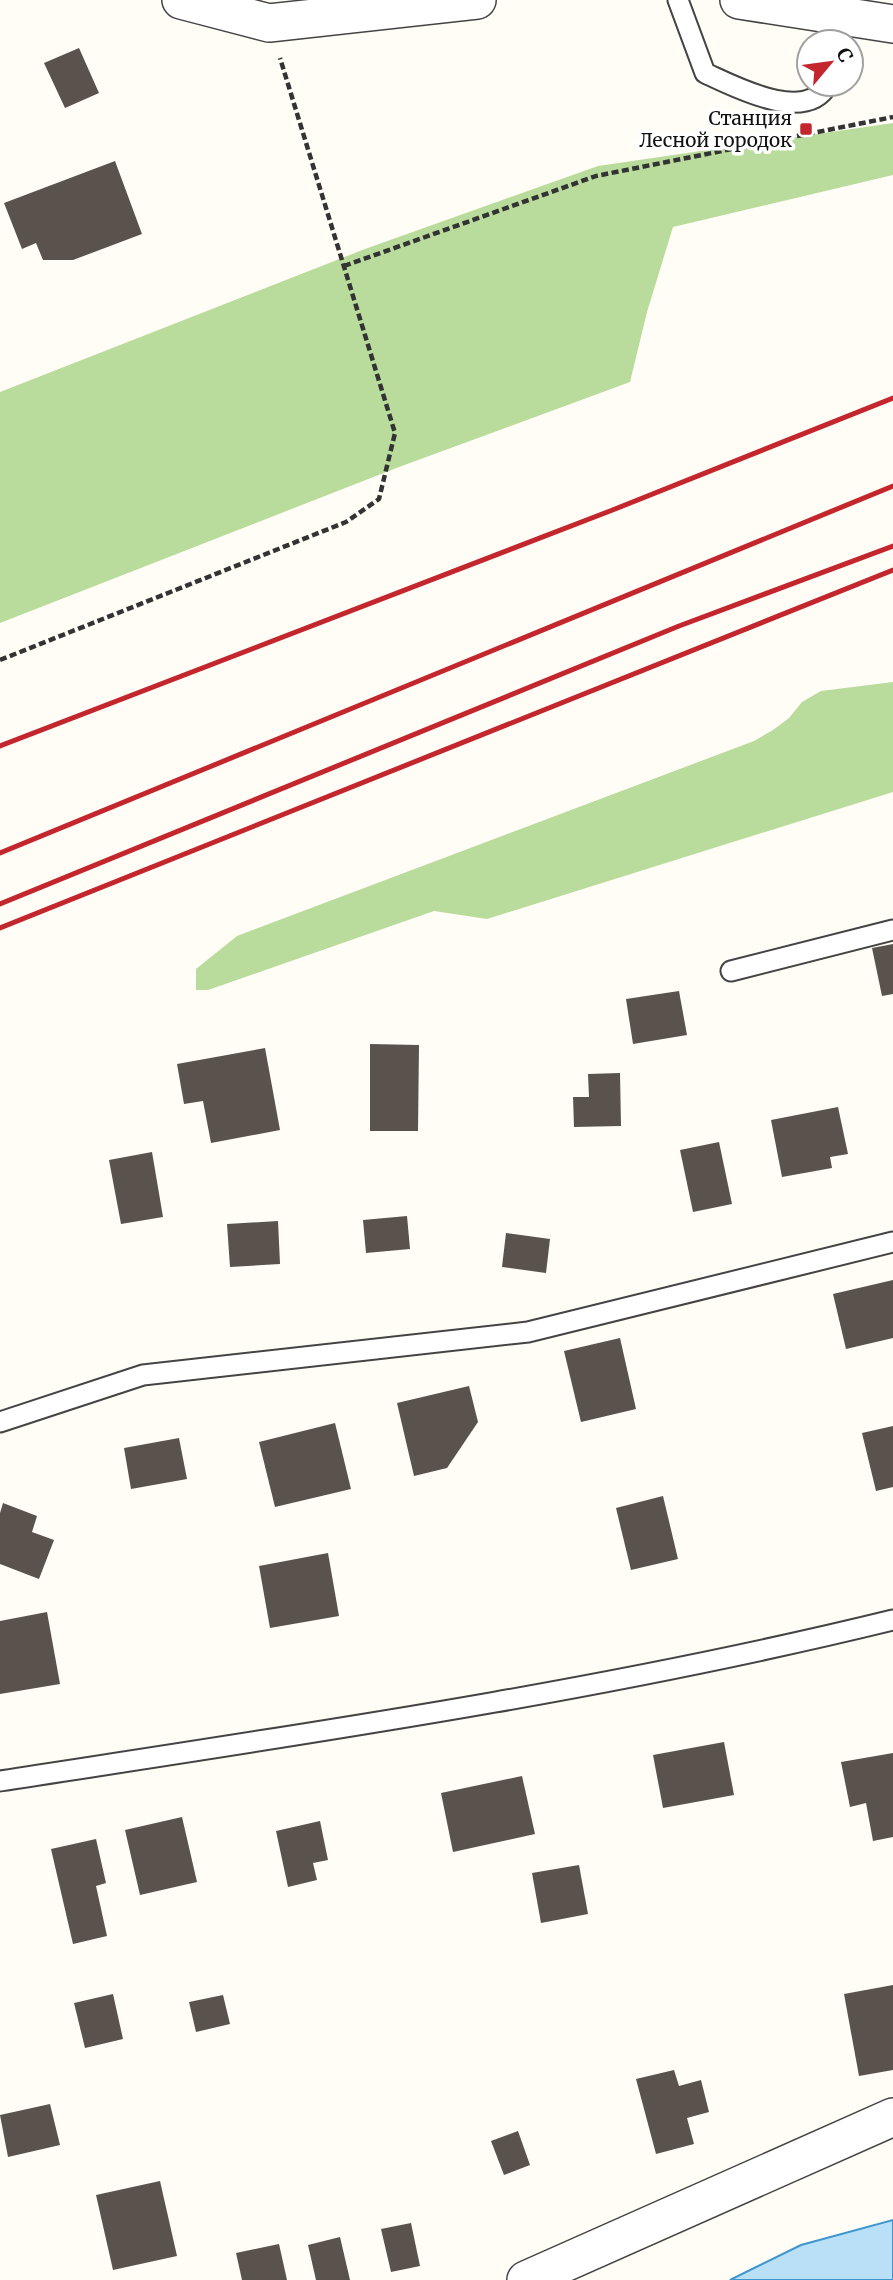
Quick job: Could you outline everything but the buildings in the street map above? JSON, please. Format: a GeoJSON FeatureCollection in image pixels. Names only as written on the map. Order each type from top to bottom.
{"type":"FeatureCollection","features":[{"type":"Feature","properties":{"kind":"street"},"geometry":{"type":"LineString","coordinates":[[181,0],[269,23],[477,0]]}},
{"type":"Feature","properties":{"kind":"street"},"geometry":{"type":"LineString","coordinates":[[739,0],[835,28],[893,24]]}},
{"type":"Feature","properties":{"kind":"street"},"geometry":{"type":"LineString","coordinates":[[526,2280],[893,2117]]}},
{"type":"Feature","properties":{"kind":"lane"},"geometry":{"type":"LineString","coordinates":[[678,0],[705,74],[767,100],[801,102],[808,98]]}},
{"type":"Feature","properties":{"kind":"lane"},"geometry":{"type":"LineString","coordinates":[[731,971],[893,930]]}},
{"type":"Feature","properties":{"kind":"lane"},"geometry":{"type":"LineString","coordinates":[[0,1422],[143,1376],[528,1332],[893,1242]]}},
{"type":"Feature","properties":{"kind":"lane"},"geometry":{"type":"LineString","coordinates":[[0,1781],[386,1721],[803,1642],[893,1620]]}},
{"type":"Feature","properties":{"kind":"path"},"geometry":{"type":"LineString","coordinates":[[0,660],[346,522],[379,499],[395,433],[269,23]]}},
{"type":"Feature","properties":{"kind":"path"},"geometry":{"type":"LineString","coordinates":[[344,267],[596,176],[893,117]]}},
{"type":"Feature","properties":{"kind":"green space"},"geometry":{"type":"Polygon","coordinates":[[[893,123],[893,175],[673,227],[647,312],[630,382],[399,467],[0,623],[0,392],[365,249],[598,166],[893,123]]]}},
{"type":"Feature","properties":{"kind":"green space"},"geometry":{"type":"Polygon","coordinates":[[[893,682],[893,792],[487,919],[434,911],[208,990],[196,990],[196,969],[237,936],[754,741],[789,718],[802,702],[821,691],[893,682]]]}},
{"type":"Feature","properties":{"kind":"water"},"geometry":{"type":"Polygon","coordinates":[[[893,2220],[893,2280],[730,2280],[801,2245],[893,2220]]]}},
{"type":"Feature","properties":{"kind":"railway"},"geometry":{"type":"LineString","coordinates":[[0,746],[610,511],[893,398]]}},
{"type":"Feature","properties":{"kind":"railway"},"geometry":{"type":"LineString","coordinates":[[0,853],[893,486]]}},
{"type":"Feature","properties":{"kind":"railway"},"geometry":{"type":"LineString","coordinates":[[0,904],[679,626],[893,546]]}},
{"type":"Feature","properties":{"kind":"railway"},"geometry":{"type":"LineString","coordinates":[[0,928],[893,570]]}},
{"type":"Feature","properties":{"kind":"place","name":"Станция Лесной городок"},"geometry":{"type":"Point","coordinates":[806,129]}}]}
